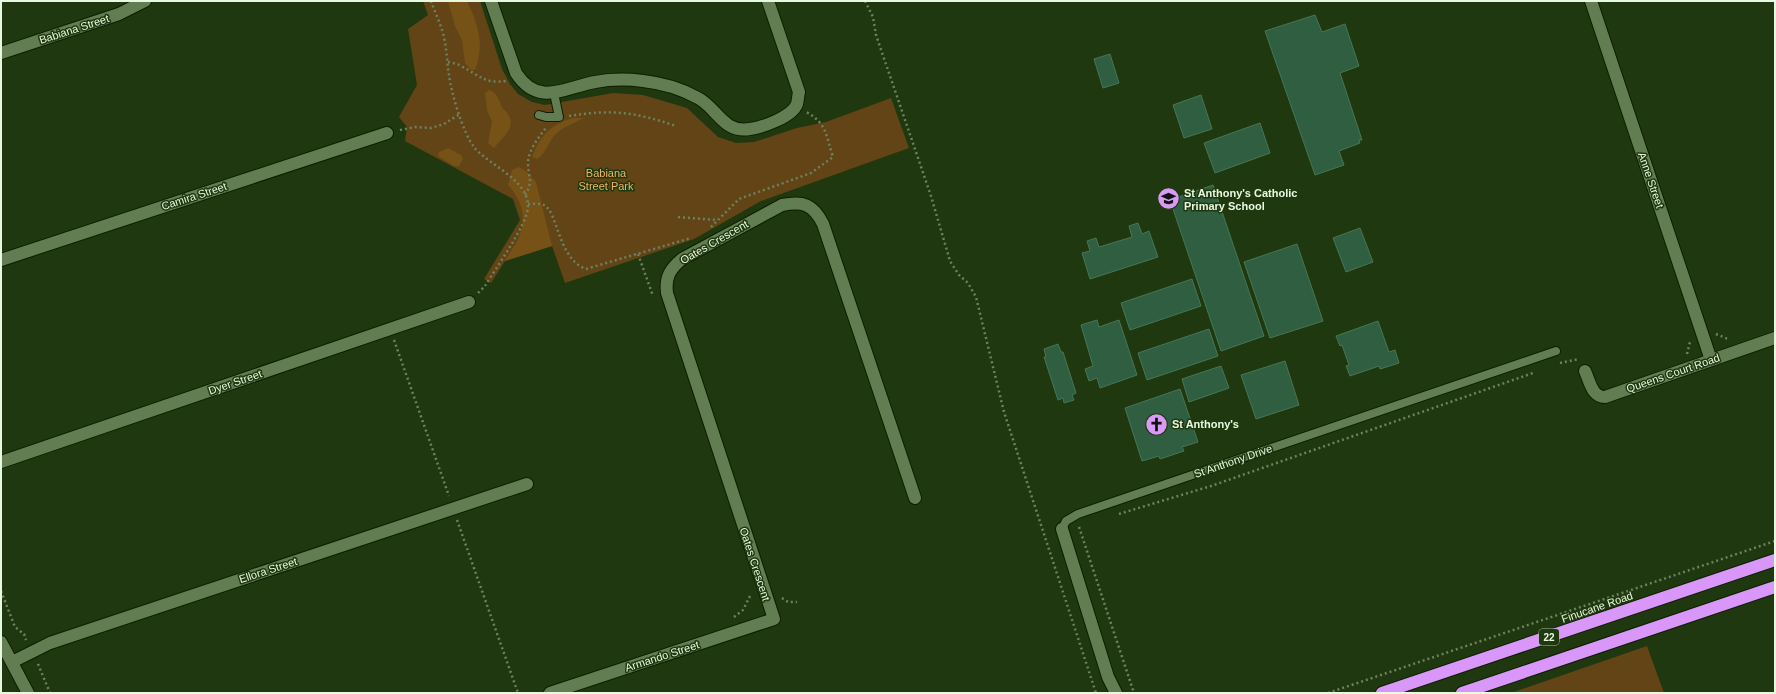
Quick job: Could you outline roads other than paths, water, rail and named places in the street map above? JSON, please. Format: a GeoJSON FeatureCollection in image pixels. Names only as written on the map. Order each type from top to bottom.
{"type":"FeatureCollection","features":[{"type":"Feature","properties":{"kind":"highway","name":"Finucane Road"},"geometry":{"type":"LineString","coordinates":[[1382,693],[1775,560]]}},
{"type":"Feature","properties":{"kind":"highway","name":"22"},"geometry":{"type":"LineString","coordinates":[[1462,693],[1775,588]]}},
{"type":"Feature","properties":{"kind":"street","name":"Babiana Street"},"geometry":{"type":"LineString","coordinates":[[1,53],[119,14],[145,1]]}},
{"type":"Feature","properties":{"kind":"street"},"geometry":{"type":"LineString","coordinates":[[491,1],[517,75],[522,82],[531,89],[541,93],[554,93],[595,82],[620,79],[646,81],[676,88],[699,98],[708,105],[726,124],[737,129],[750,129],[782,118],[792,112],[799,92],[768,1]]}},
{"type":"Feature","properties":{"kind":"street","name":"Anne Street"},"geometry":{"type":"LineString","coordinates":[[1591,1],[1711,360]]}},
{"type":"Feature","properties":{"kind":"street","name":"Camira Street"},"geometry":{"type":"LineString","coordinates":[[1,260],[387,133]]}},
{"type":"Feature","properties":{"kind":"street","name":"Oates Crescent"},"geometry":{"type":"LineString","coordinates":[[774,619],[667,293],[666,282],[669,274],[682,258],[782,204],[796,202],[808,206],[818,214],[824,224],[915,498]]}},
{"type":"Feature","properties":{"kind":"street","name":"Dyer Street"},"geometry":{"type":"LineString","coordinates":[[1,462],[469,302]]}},
{"type":"Feature","properties":{"kind":"street","name":"Queens Court Road"},"geometry":{"type":"LineString","coordinates":[[1585,371],[1594,393],[1599,397],[1605,397],[1775,338]]}},
{"type":"Feature","properties":{"kind":"street","name":"Ellora Street"},"geometry":{"type":"LineString","coordinates":[[12,662],[50,643],[527,484]]}},
{"type":"Feature","properties":{"kind":"street","name":"St Anthony Drive"},"geometry":{"type":"LineString","coordinates":[[1062,529],[1108,676],[1116,693]]}},
{"type":"Feature","properties":{"kind":"street","name":"Armando Street"},"geometry":{"type":"LineString","coordinates":[[550,693],[774,619]]}},
{"type":"Feature","properties":{"kind":"street"},"geometry":{"type":"LineString","coordinates":[[1,642],[28,693]]}},
{"type":"Feature","properties":{"kind":"street","name":"St Anthony Drive"},"geometry":{"type":"LineString","coordinates":[[1108,676],[1110,693]]}},
{"type":"Feature","properties":{"kind":"lane"},"geometry":{"type":"LineString","coordinates":[[539,115],[546,117],[559,117],[554,93]]}},
{"type":"Feature","properties":{"kind":"lane","name":"St Anthony Drive"},"geometry":{"type":"LineString","coordinates":[[1062,529],[1066,521],[1078,514],[1556,351]]}},
{"type":"Feature","properties":{"kind":"place","name":"St Anthony's Catholic Primary School"},"geometry":{"type":"Point","coordinates":[1169,199]}},
{"type":"Feature","properties":{"kind":"place","name":"St Anthony's"},"geometry":{"type":"Point","coordinates":[1156,424]}},
{"type":"Feature","properties":{"kind":"park label","name":"Babiana Street Park"},"geometry":{"type":"Point","coordinates":[606,179]}}]}
